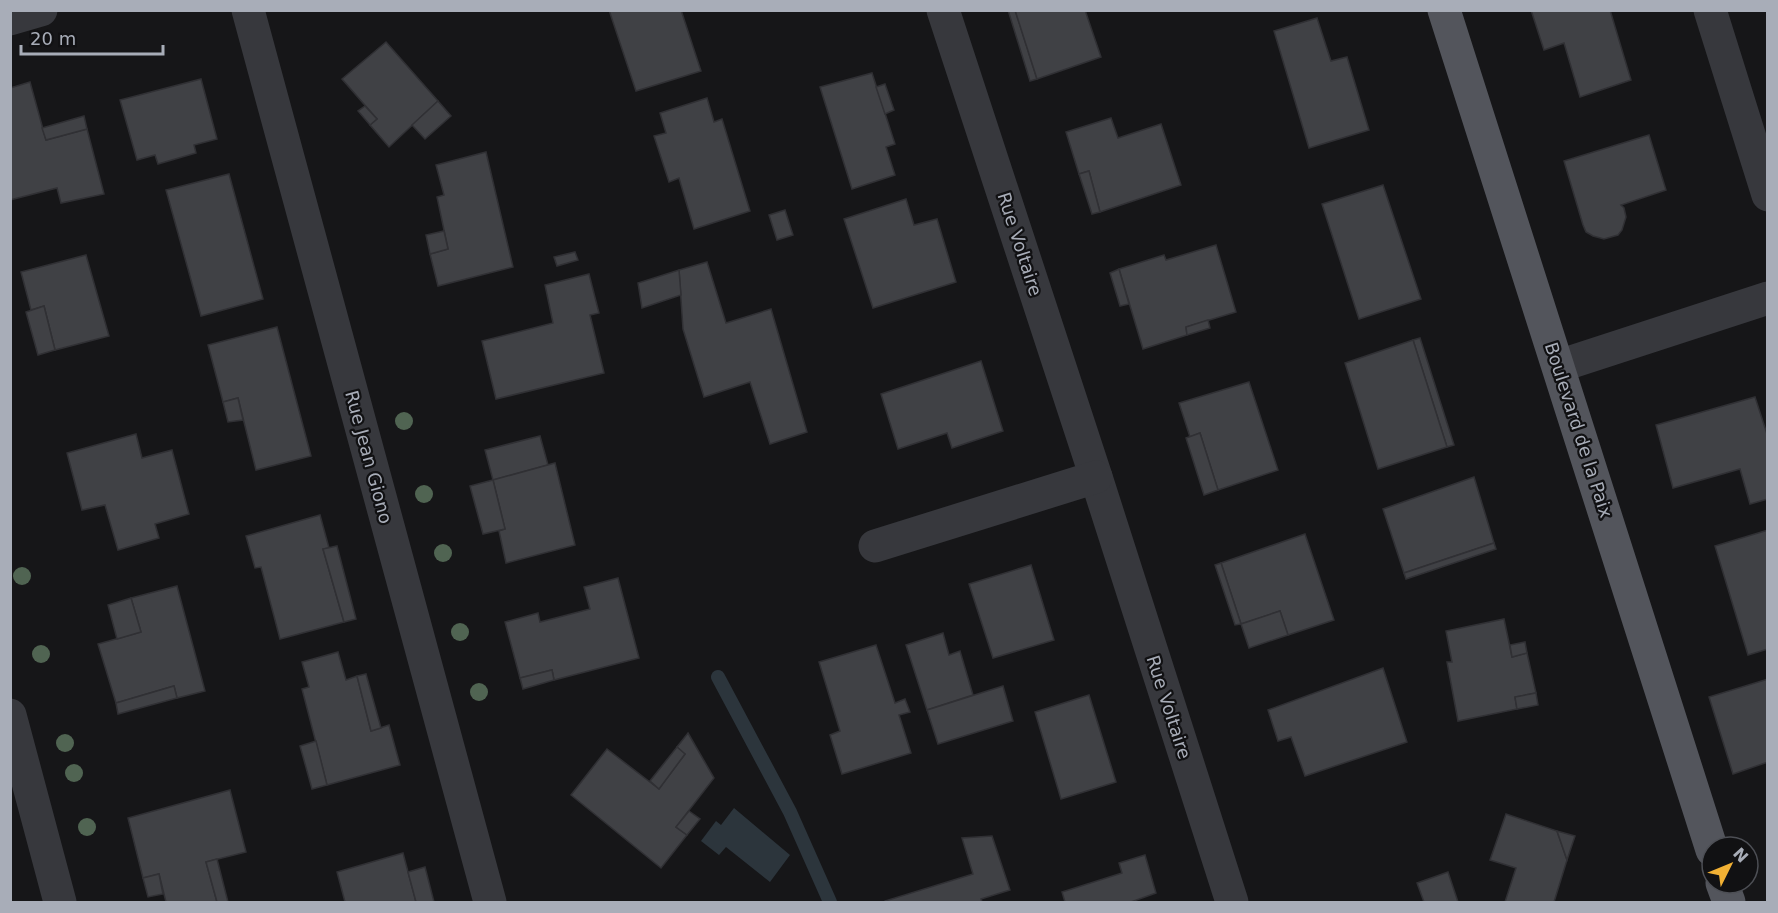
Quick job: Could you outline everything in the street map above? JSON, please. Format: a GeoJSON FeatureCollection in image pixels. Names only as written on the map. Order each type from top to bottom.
{"type":"FeatureCollection","features":[{"type":"Feature","properties":{"kind":"main road","name":"Boulevard de la Paix"},"geometry":{"type":"LineString","coordinates":[[1444,10],[1707,835]]}},
{"type":"Feature","properties":{"kind":"street"},"geometry":{"type":"LineString","coordinates":[[10,19],[41,10]]}},
{"type":"Feature","properties":{"kind":"street","name":"Rue Jean Giono"},"geometry":{"type":"LineString","coordinates":[[248,10],[490,903]]}},
{"type":"Feature","properties":{"kind":"street","name":"Rue Voltaire"},"geometry":{"type":"LineString","coordinates":[[943,10],[1232,903]]}},
{"type":"Feature","properties":{"kind":"street"},"geometry":{"type":"LineString","coordinates":[[1710,10],[1767,195]]}},
{"type":"Feature","properties":{"kind":"street"},"geometry":{"type":"LineString","coordinates":[[1559,366],[1767,298]]}},
{"type":"Feature","properties":{"kind":"street"},"geometry":{"type":"LineString","coordinates":[[875,546],[1096,477]]}},
{"type":"Feature","properties":{"kind":"street"},"geometry":{"type":"LineString","coordinates":[[10,716],[60,903]]}},
{"type":"Feature","properties":{"kind":"shaded area"},"geometry":{"type":"Polygon","coordinates":[[[734,808],[790,855],[770,882],[726,847],[719,855],[701,841],[716,821],[721,825],[734,808]]]}},
{"type":"Feature","properties":{"kind":"building"},"geometry":{"type":"Polygon","coordinates":[[[609,10],[681,10],[701,71],[636,91],[609,10]]]}},
{"type":"Feature","properties":{"kind":"building"},"geometry":{"type":"Polygon","coordinates":[[[1008,10],[1015,10],[1037,79],[1030,81],[1008,10]]]}},
{"type":"Feature","properties":{"kind":"building"},"geometry":{"type":"Polygon","coordinates":[[[1015,10],[1085,10],[1101,57],[1037,79],[1015,10]]]}},
{"type":"Feature","properties":{"kind":"building"},"geometry":{"type":"Polygon","coordinates":[[[1531,10],[1610,10],[1631,80],[1580,97],[1564,43],[1544,50],[1531,10]]]}},
{"type":"Feature","properties":{"kind":"building"},"geometry":{"type":"Polygon","coordinates":[[[1317,18],[1331,61],[1347,57],[1369,130],[1309,148],[1274,31],[1317,18]]]}},
{"type":"Feature","properties":{"kind":"building"},"geometry":{"type":"Polygon","coordinates":[[[386,42],[438,101],[389,147],[370,125],[377,119],[342,79],[386,42]]]}},
{"type":"Feature","properties":{"kind":"building"},"geometry":{"type":"Polygon","coordinates":[[[872,73],[895,144],[886,147],[895,175],[852,189],[820,87],[872,73]]]}},
{"type":"Feature","properties":{"kind":"building"},"geometry":{"type":"Polygon","coordinates":[[[201,79],[217,139],[194,145],[196,153],[158,164],[155,155],[137,160],[120,100],[201,79]]]}},
{"type":"Feature","properties":{"kind":"building"},"geometry":{"type":"Polygon","coordinates":[[[30,82],[46,140],[87,129],[104,194],[61,203],[57,188],[10,200],[10,88],[30,82]]]}},
{"type":"Feature","properties":{"kind":"building"},"geometry":{"type":"Polygon","coordinates":[[[885,84],[894,110],[885,114],[876,87],[885,84]]]}},
{"type":"Feature","properties":{"kind":"building"},"geometry":{"type":"Polygon","coordinates":[[[707,98],[714,122],[722,119],[750,211],[694,229],[679,178],[669,182],[654,136],[666,133],[660,113],[707,98]]]}},
{"type":"Feature","properties":{"kind":"building"},"geometry":{"type":"Polygon","coordinates":[[[438,101],[451,116],[425,139],[412,125],[438,101]]]}},
{"type":"Feature","properties":{"kind":"building"},"geometry":{"type":"Polygon","coordinates":[[[365,106],[377,119],[370,125],[358,111],[365,106]]]}},
{"type":"Feature","properties":{"kind":"building"},"geometry":{"type":"Polygon","coordinates":[[[84,116],[87,129],[46,140],[42,128],[84,116]]]}},
{"type":"Feature","properties":{"kind":"building"},"geometry":{"type":"Polygon","coordinates":[[[1111,118],[1118,138],[1161,124],[1181,185],[1100,212],[1089,171],[1079,174],[1066,132],[1111,118]]]}},
{"type":"Feature","properties":{"kind":"building"},"geometry":{"type":"Polygon","coordinates":[[[1649,135],[1666,190],[1621,205],[1626,217],[1618,235],[1604,239],[1586,232],[1564,161],[1649,135]]]}},
{"type":"Feature","properties":{"kind":"building"},"geometry":{"type":"Polygon","coordinates":[[[486,152],[513,267],[438,286],[430,254],[448,249],[437,197],[444,195],[436,165],[486,152]]]}},
{"type":"Feature","properties":{"kind":"building"},"geometry":{"type":"Polygon","coordinates":[[[1089,171],[1100,212],[1092,214],[1079,174],[1089,171]]]}},
{"type":"Feature","properties":{"kind":"building"},"geometry":{"type":"Polygon","coordinates":[[[229,174],[263,299],[201,316],[166,190],[229,174]]]}},
{"type":"Feature","properties":{"kind":"building"},"geometry":{"type":"Polygon","coordinates":[[[1383,185],[1421,299],[1359,319],[1322,204],[1383,185]]]}},
{"type":"Feature","properties":{"kind":"building"},"geometry":{"type":"Polygon","coordinates":[[[906,199],[914,225],[937,219],[956,282],[873,308],[844,219],[906,199]]]}},
{"type":"Feature","properties":{"kind":"building"},"geometry":{"type":"Polygon","coordinates":[[[785,210],[793,235],[777,240],[769,215],[785,210]]]}},
{"type":"Feature","properties":{"kind":"building"},"geometry":{"type":"Polygon","coordinates":[[[444,231],[448,249],[430,254],[426,235],[444,231]]]}},
{"type":"Feature","properties":{"kind":"building"},"geometry":{"type":"Polygon","coordinates":[[[1216,245],[1236,312],[1186,327],[1187,335],[1143,349],[1119,269],[1164,255],[1166,260],[1216,245]]]}},
{"type":"Feature","properties":{"kind":"building"},"geometry":{"type":"Polygon","coordinates":[[[575,252],[578,260],[557,266],[554,257],[575,252]]]}},
{"type":"Feature","properties":{"kind":"building"},"geometry":{"type":"Polygon","coordinates":[[[86,255],[109,336],[55,350],[44,306],[31,310],[21,272],[86,255]]]}},
{"type":"Feature","properties":{"kind":"building"},"geometry":{"type":"Polygon","coordinates":[[[707,262],[726,323],[771,309],[807,432],[770,444],[750,382],[704,397],[683,329],[679,270],[707,262]]]}},
{"type":"Feature","properties":{"kind":"building"},"geometry":{"type":"Polygon","coordinates":[[[1119,269],[1129,304],[1120,306],[1110,273],[1119,269]]]}},
{"type":"Feature","properties":{"kind":"building"},"geometry":{"type":"Polygon","coordinates":[[[679,270],[681,295],[642,308],[638,283],[679,270]]]}},
{"type":"Feature","properties":{"kind":"building"},"geometry":{"type":"Polygon","coordinates":[[[589,274],[599,313],[590,315],[604,373],[496,399],[482,341],[553,323],[545,285],[589,274]]]}},
{"type":"Feature","properties":{"kind":"building"},"geometry":{"type":"Polygon","coordinates":[[[44,306],[55,350],[38,355],[26,312],[44,306]]]}},
{"type":"Feature","properties":{"kind":"building"},"geometry":{"type":"Polygon","coordinates":[[[1208,320],[1210,328],[1187,335],[1186,327],[1208,320]]]}},
{"type":"Feature","properties":{"kind":"building"},"geometry":{"type":"Polygon","coordinates":[[[277,327],[311,456],[256,470],[238,398],[223,402],[208,345],[277,327]]]}},
{"type":"Feature","properties":{"kind":"building"},"geometry":{"type":"Polygon","coordinates":[[[1420,338],[1454,445],[1447,447],[1413,340],[1420,338]]]}},
{"type":"Feature","properties":{"kind":"building"},"geometry":{"type":"Polygon","coordinates":[[[1413,340],[1447,447],[1378,469],[1345,363],[1413,340]]]}},
{"type":"Feature","properties":{"kind":"building"},"geometry":{"type":"Polygon","coordinates":[[[981,361],[1003,431],[952,448],[947,433],[898,449],[881,394],[981,361]]]}},
{"type":"Feature","properties":{"kind":"building"},"geometry":{"type":"Polygon","coordinates":[[[1249,382],[1278,470],[1218,490],[1200,433],[1190,437],[1179,403],[1249,382]]]}},
{"type":"Feature","properties":{"kind":"building"},"geometry":{"type":"Polygon","coordinates":[[[1755,397],[1768,437],[1768,499],[1750,504],[1740,469],[1673,488],[1656,425],[1755,397]]]}},
{"type":"Feature","properties":{"kind":"building"},"geometry":{"type":"Polygon","coordinates":[[[238,398],[243,420],[228,422],[223,402],[238,398]]]}},
{"type":"Feature","properties":{"kind":"building"},"geometry":{"type":"Polygon","coordinates":[[[1200,433],[1218,490],[1204,495],[1186,438],[1200,433]]]}},
{"type":"Feature","properties":{"kind":"building"},"geometry":{"type":"Polygon","coordinates":[[[136,434],[142,458],[172,450],[189,514],[155,524],[159,538],[118,550],[105,505],[82,510],[67,453],[136,434]]]}},
{"type":"Feature","properties":{"kind":"building"},"geometry":{"type":"Polygon","coordinates":[[[540,436],[548,465],[493,480],[485,450],[540,436]]]}},
{"type":"Feature","properties":{"kind":"building"},"geometry":{"type":"Polygon","coordinates":[[[555,463],[575,545],[506,563],[499,531],[505,529],[493,480],[555,463]]]}},
{"type":"Feature","properties":{"kind":"building"},"geometry":{"type":"Polygon","coordinates":[[[1474,477],[1494,543],[1404,573],[1383,509],[1474,477]]]}},
{"type":"Feature","properties":{"kind":"building"},"geometry":{"type":"Polygon","coordinates":[[[493,480],[505,529],[483,534],[470,486],[493,480]]]}},
{"type":"Feature","properties":{"kind":"building"},"geometry":{"type":"Polygon","coordinates":[[[320,515],[329,548],[323,549],[344,622],[280,639],[261,567],[255,568],[246,536],[320,515]]]}},
{"type":"Feature","properties":{"kind":"building"},"geometry":{"type":"Polygon","coordinates":[[[1768,530],[1768,649],[1748,655],[1715,546],[1768,530]]]}},
{"type":"Feature","properties":{"kind":"building"},"geometry":{"type":"Polygon","coordinates":[[[1305,534],[1334,620],[1288,635],[1280,611],[1241,624],[1221,563],[1305,534]]]}},
{"type":"Feature","properties":{"kind":"building"},"geometry":{"type":"Polygon","coordinates":[[[1494,543],[1496,549],[1406,579],[1404,573],[1494,543]]]}},
{"type":"Feature","properties":{"kind":"building"},"geometry":{"type":"Polygon","coordinates":[[[337,546],[356,619],[344,622],[323,549],[337,546]]]}},
{"type":"Feature","properties":{"kind":"building"},"geometry":{"type":"Polygon","coordinates":[[[1221,563],[1241,624],[1235,625],[1215,565],[1221,563]]]}},
{"type":"Feature","properties":{"kind":"building"},"geometry":{"type":"Polygon","coordinates":[[[1031,565],[1054,640],[993,658],[969,584],[1031,565]]]}},
{"type":"Feature","properties":{"kind":"building"},"geometry":{"type":"Polygon","coordinates":[[[618,578],[639,658],[554,680],[552,670],[520,678],[505,622],[538,613],[540,622],[590,609],[584,587],[618,578]]]}},
{"type":"Feature","properties":{"kind":"building"},"geometry":{"type":"Polygon","coordinates":[[[177,586],[205,691],[177,698],[174,686],[116,703],[98,644],[141,632],[131,598],[177,586]]]}},
{"type":"Feature","properties":{"kind":"building"},"geometry":{"type":"Polygon","coordinates":[[[131,598],[141,632],[117,639],[108,605],[131,598]]]}},
{"type":"Feature","properties":{"kind":"building"},"geometry":{"type":"Polygon","coordinates":[[[1280,611],[1288,635],[1249,648],[1241,624],[1280,611]]]}},
{"type":"Feature","properties":{"kind":"building"},"geometry":{"type":"Polygon","coordinates":[[[1504,619],[1512,657],[1527,653],[1536,693],[1515,697],[1517,709],[1458,721],[1447,662],[1452,662],[1446,631],[1504,619]]]}},
{"type":"Feature","properties":{"kind":"building"},"geometry":{"type":"Polygon","coordinates":[[[943,633],[949,655],[960,651],[973,695],[927,710],[906,645],[943,633]]]}},
{"type":"Feature","properties":{"kind":"building"},"geometry":{"type":"Polygon","coordinates":[[[1525,642],[1527,653],[1512,657],[1510,645],[1525,642]]]}},
{"type":"Feature","properties":{"kind":"building"},"geometry":{"type":"Polygon","coordinates":[[[876,645],[895,703],[905,699],[910,712],[899,715],[911,753],[842,774],[830,735],[840,731],[819,662],[876,645]]]}},
{"type":"Feature","properties":{"kind":"building"},"geometry":{"type":"Polygon","coordinates":[[[338,652],[346,680],[357,676],[371,731],[389,725],[400,765],[327,785],[302,689],[309,687],[302,662],[338,652]]]}},
{"type":"Feature","properties":{"kind":"building"},"geometry":{"type":"Polygon","coordinates":[[[1383,668],[1407,742],[1305,776],[1291,737],[1278,741],[1268,710],[1383,668]]]}},
{"type":"Feature","properties":{"kind":"building"},"geometry":{"type":"Polygon","coordinates":[[[552,670],[554,680],[523,689],[520,678],[552,670]]]}},
{"type":"Feature","properties":{"kind":"building"},"geometry":{"type":"Polygon","coordinates":[[[366,674],[381,728],[371,731],[357,676],[366,674]]]}},
{"type":"Feature","properties":{"kind":"building"},"geometry":{"type":"Polygon","coordinates":[[[1768,679],[1768,762],[1733,774],[1709,697],[1768,679]]]}},
{"type":"Feature","properties":{"kind":"building"},"geometry":{"type":"Polygon","coordinates":[[[174,686],[177,698],[118,714],[116,703],[174,686]]]}},
{"type":"Feature","properties":{"kind":"building"},"geometry":{"type":"Polygon","coordinates":[[[1003,686],[1013,721],[938,744],[927,710],[1003,686]]]}},
{"type":"Feature","properties":{"kind":"building"},"geometry":{"type":"Polygon","coordinates":[[[1536,693],[1538,705],[1517,709],[1515,697],[1536,693]]]}},
{"type":"Feature","properties":{"kind":"building"},"geometry":{"type":"Polygon","coordinates":[[[1089,695],[1116,782],[1061,799],[1035,712],[1089,695]]]}},
{"type":"Feature","properties":{"kind":"building"},"geometry":{"type":"Polygon","coordinates":[[[688,733],[714,778],[676,827],[687,835],[661,868],[571,795],[607,749],[659,789],[685,754],[677,747],[688,733]]]}},
{"type":"Feature","properties":{"kind":"building"},"geometry":{"type":"Polygon","coordinates":[[[316,741],[327,785],[312,789],[300,746],[316,741]]]}},
{"type":"Feature","properties":{"kind":"building"},"geometry":{"type":"Polygon","coordinates":[[[677,747],[685,754],[659,789],[650,781],[677,747]]]}},
{"type":"Feature","properties":{"kind":"building"},"geometry":{"type":"Polygon","coordinates":[[[230,790],[246,852],[206,862],[217,902],[166,902],[159,874],[143,878],[128,818],[230,790]]]}},
{"type":"Feature","properties":{"kind":"building"},"geometry":{"type":"Polygon","coordinates":[[[689,811],[700,819],[687,835],[676,827],[689,811]]]}},
{"type":"Feature","properties":{"kind":"building"},"geometry":{"type":"Polygon","coordinates":[[[1506,814],[1557,831],[1567,860],[1554,902],[1505,902],[1516,868],[1490,860],[1506,814]]]}},
{"type":"Feature","properties":{"kind":"building"},"geometry":{"type":"Polygon","coordinates":[[[1557,831],[1575,836],[1567,860],[1557,831]]]}},
{"type":"Feature","properties":{"kind":"building"},"geometry":{"type":"Polygon","coordinates":[[[992,836],[1010,890],[981,899],[982,902],[885,902],[973,874],[962,838],[992,836]]]}},
{"type":"Feature","properties":{"kind":"building"},"geometry":{"type":"Polygon","coordinates":[[[403,853],[416,902],[345,902],[337,872],[403,853]]]}},
{"type":"Feature","properties":{"kind":"building"},"geometry":{"type":"Polygon","coordinates":[[[1145,855],[1156,893],[1131,902],[1065,902],[1062,892],[1122,873],[1119,863],[1145,855]]]}},
{"type":"Feature","properties":{"kind":"building"},"geometry":{"type":"Polygon","coordinates":[[[217,859],[228,902],[217,902],[206,862],[217,859]]]}},
{"type":"Feature","properties":{"kind":"building"},"geometry":{"type":"Polygon","coordinates":[[[425,867],[434,902],[416,902],[408,872],[425,867]]]}},
{"type":"Feature","properties":{"kind":"building"},"geometry":{"type":"Polygon","coordinates":[[[1448,872],[1458,902],[1424,902],[1417,883],[1448,872]]]}},
{"type":"Feature","properties":{"kind":"building"},"geometry":{"type":"Polygon","coordinates":[[[159,874],[163,894],[148,897],[143,878],[159,874]]]}},
{"type":"Feature","properties":{"kind":"waterway"},"geometry":{"type":"LineString","coordinates":[[718,677],[790,812],[830,902]]}}]}
